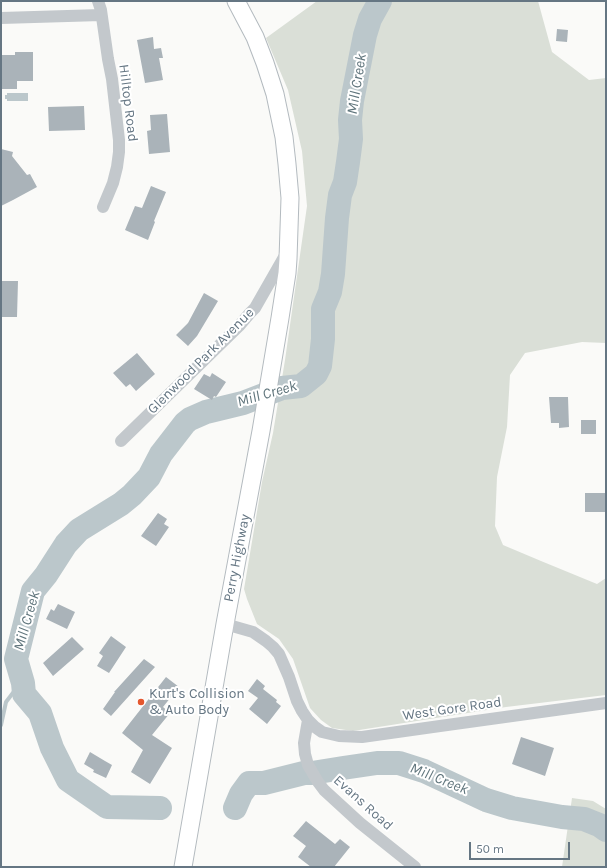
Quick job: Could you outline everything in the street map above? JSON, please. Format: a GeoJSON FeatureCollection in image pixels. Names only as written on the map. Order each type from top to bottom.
{"type":"FeatureCollection","features":[{"type":"Feature","properties":{"kind":"main road","name":"Glenwood Park Avenue"},"geometry":{"type":"LineString","coordinates":[[236,1],[255,37],[265,63],[280,116],[284,137],[290,198],[288,249]]}},
{"type":"Feature","properties":{"kind":"main road","name":"Perry Highway"},"geometry":{"type":"LineString","coordinates":[[183,867],[225,624],[270,379],[287,273],[288,249]]}},
{"type":"Feature","properties":{"kind":"street","name":"Hilltop Road"},"geometry":{"type":"LineString","coordinates":[[98,1],[113,85],[119,140],[117,167],[113,183],[103,208]]}},
{"type":"Feature","properties":{"kind":"street"},"geometry":{"type":"LineString","coordinates":[[1,18],[101,16]]}},
{"type":"Feature","properties":{"kind":"street","name":"Glenwood Park Avenue"},"geometry":{"type":"LineString","coordinates":[[121,441],[250,314],[255,308],[288,249]]}},
{"type":"Feature","properties":{"kind":"street"},"geometry":{"type":"LineString","coordinates":[[225,624],[253,632],[273,647],[284,664],[297,701],[308,720]]}},
{"type":"Feature","properties":{"kind":"street","name":"West Gore Road"},"geometry":{"type":"LineString","coordinates":[[308,720],[322,732],[355,738],[606,703]]}},
{"type":"Feature","properties":{"kind":"street","name":"Evans Road"},"geometry":{"type":"LineString","coordinates":[[308,720],[304,743],[305,754],[308,765],[318,782],[324,790],[360,823],[415,867]]}},
{"type":"Feature","properties":{"kind":"shaded area"},"geometry":{"type":"Polygon","coordinates":[[[317,1],[538,1],[552,52],[589,80],[606,78],[606,343],[582,342],[525,353],[510,375],[507,427],[497,477],[495,526],[503,545],[597,584],[606,578],[606,695],[506,707],[353,731],[332,728],[321,720],[310,708],[293,659],[279,639],[257,624],[244,589],[262,482],[273,433],[307,206],[302,151],[288,90],[266,38],[317,1]]]}},
{"type":"Feature","properties":{"kind":"shaded area"},"geometry":{"type":"Polygon","coordinates":[[[7,93],[28,93],[28,101],[7,101],[7,99],[5,99],[5,95],[7,95],[7,93]]]}},
{"type":"Feature","properties":{"kind":"shaded area"},"geometry":{"type":"Polygon","coordinates":[[[572,798],[593,801],[606,809],[606,867],[562,867],[572,798]]]}},
{"type":"Feature","properties":{"kind":"building"},"geometry":{"type":"Polygon","coordinates":[[[557,29],[568,30],[567,42],[556,41],[557,29]]]}},
{"type":"Feature","properties":{"kind":"building"},"geometry":{"type":"Polygon","coordinates":[[[153,37],[154,49],[161,48],[163,58],[159,58],[163,80],[145,83],[137,40],[153,37]]]}},
{"type":"Feature","properties":{"kind":"building"},"geometry":{"type":"Polygon","coordinates":[[[15,52],[33,52],[33,81],[17,81],[17,89],[1,89],[1,55],[15,55],[15,52]]]}},
{"type":"Feature","properties":{"kind":"building"},"geometry":{"type":"Polygon","coordinates":[[[84,106],[85,130],[49,131],[48,107],[84,106]]]}},
{"type":"Feature","properties":{"kind":"building"},"geometry":{"type":"Polygon","coordinates":[[[167,114],[170,152],[149,154],[147,131],[151,130],[150,115],[167,114]]]}},
{"type":"Feature","properties":{"kind":"building"},"geometry":{"type":"Polygon","coordinates":[[[1,149],[13,152],[12,156],[27,175],[30,174],[37,187],[1,206],[1,149]]]}},
{"type":"Feature","properties":{"kind":"building"},"geometry":{"type":"Polygon","coordinates":[[[151,186],[166,192],[148,240],[125,230],[135,206],[142,208],[151,186]]]}},
{"type":"Feature","properties":{"kind":"building"},"geometry":{"type":"Polygon","coordinates":[[[1,281],[18,281],[17,317],[1,317],[1,281]]]}},
{"type":"Feature","properties":{"kind":"building"},"geometry":{"type":"Polygon","coordinates":[[[204,293],[218,301],[197,336],[188,346],[176,335],[188,323],[204,293]]]}},
{"type":"Feature","properties":{"kind":"building"},"geometry":{"type":"Polygon","coordinates":[[[137,353],[155,374],[136,391],[130,384],[126,387],[113,373],[137,353]]]}},
{"type":"Feature","properties":{"kind":"building"},"geometry":{"type":"Polygon","coordinates":[[[212,373],[226,382],[216,397],[214,396],[212,400],[194,389],[204,374],[210,377],[212,373]]]}},
{"type":"Feature","properties":{"kind":"building"},"geometry":{"type":"Polygon","coordinates":[[[549,397],[568,397],[569,427],[559,428],[559,423],[551,423],[549,397]]]}},
{"type":"Feature","properties":{"kind":"building"},"geometry":{"type":"Polygon","coordinates":[[[581,420],[596,420],[596,434],[581,434],[581,420]]]}},
{"type":"Feature","properties":{"kind":"building"},"geometry":{"type":"Polygon","coordinates":[[[585,493],[606,493],[606,512],[585,512],[585,493]]]}},
{"type":"Feature","properties":{"kind":"building"},"geometry":{"type":"Polygon","coordinates":[[[158,513],[167,519],[164,524],[169,527],[156,546],[141,536],[158,513]]]}},
{"type":"Feature","properties":{"kind":"building"},"geometry":{"type":"Polygon","coordinates":[[[58,604],[75,612],[67,629],[46,619],[51,609],[54,611],[58,604]]]}},
{"type":"Feature","properties":{"kind":"building"},"geometry":{"type":"Polygon","coordinates":[[[111,636],[126,647],[109,673],[97,666],[103,656],[99,653],[111,636]]]}},
{"type":"Feature","properties":{"kind":"building"},"geometry":{"type":"Polygon","coordinates":[[[72,637],[84,649],[53,676],[43,663],[72,637]]]}},
{"type":"Feature","properties":{"kind":"building"},"geometry":{"type":"Polygon","coordinates":[[[144,659],[155,667],[111,716],[103,709],[114,692],[144,659]]]}},
{"type":"Feature","properties":{"kind":"building"},"geometry":{"type":"Polygon","coordinates":[[[166,677],[179,687],[163,707],[170,713],[152,735],[172,748],[150,784],[131,772],[143,750],[122,733],[166,677]]]}},
{"type":"Feature","properties":{"kind":"building"},"geometry":{"type":"Polygon","coordinates":[[[257,679],[265,686],[263,689],[277,700],[276,702],[281,706],[267,724],[249,709],[258,698],[248,691],[257,679]]]}},
{"type":"Feature","properties":{"kind":"building"},"geometry":{"type":"Polygon","coordinates":[[[521,737],[554,748],[545,776],[512,764],[521,737]]]}},
{"type":"Feature","properties":{"kind":"building"},"geometry":{"type":"Polygon","coordinates":[[[90,752],[112,765],[106,778],[93,772],[94,770],[84,764],[90,752]]]}},
{"type":"Feature","properties":{"kind":"building"},"geometry":{"type":"Polygon","coordinates":[[[306,821],[335,844],[340,839],[350,847],[334,867],[311,867],[298,857],[306,846],[293,836],[306,821]]]}},
{"type":"Feature","properties":{"kind":"waterway","name":"Mill Creek"},"geometry":{"type":"LineString","coordinates":[[160,808],[107,807],[68,780],[52,748],[40,713],[24,694],[23,683],[16,659],[33,591],[46,575],[66,544],[79,530],[121,504],[149,477],[161,454],[185,423],[190,419],[206,412],[243,403],[282,388],[301,386],[316,374],[320,366],[323,339],[323,309],[330,292],[333,274],[340,195],[345,182],[348,162],[351,139],[350,120],[352,101],[365,35],[370,19],[380,1]]}},
{"type":"Feature","properties":{"kind":"waterway","name":"Mill Creek"},"geometry":{"type":"LineString","coordinates":[[1,725],[6,702],[22,681]]}},
{"type":"Feature","properties":{"kind":"waterway","name":"Mill Creek"},"geometry":{"type":"LineString","coordinates":[[235,808],[241,794],[249,783],[264,783],[304,773],[377,763],[399,763],[424,771],[486,800],[512,808],[562,817],[584,819],[599,825],[606,830]]}},
{"type":"Feature","properties":{"kind":"place","name":"Kurt's Collision & Auto Body"},"geometry":{"type":"Point","coordinates":[141,702]}}]}
